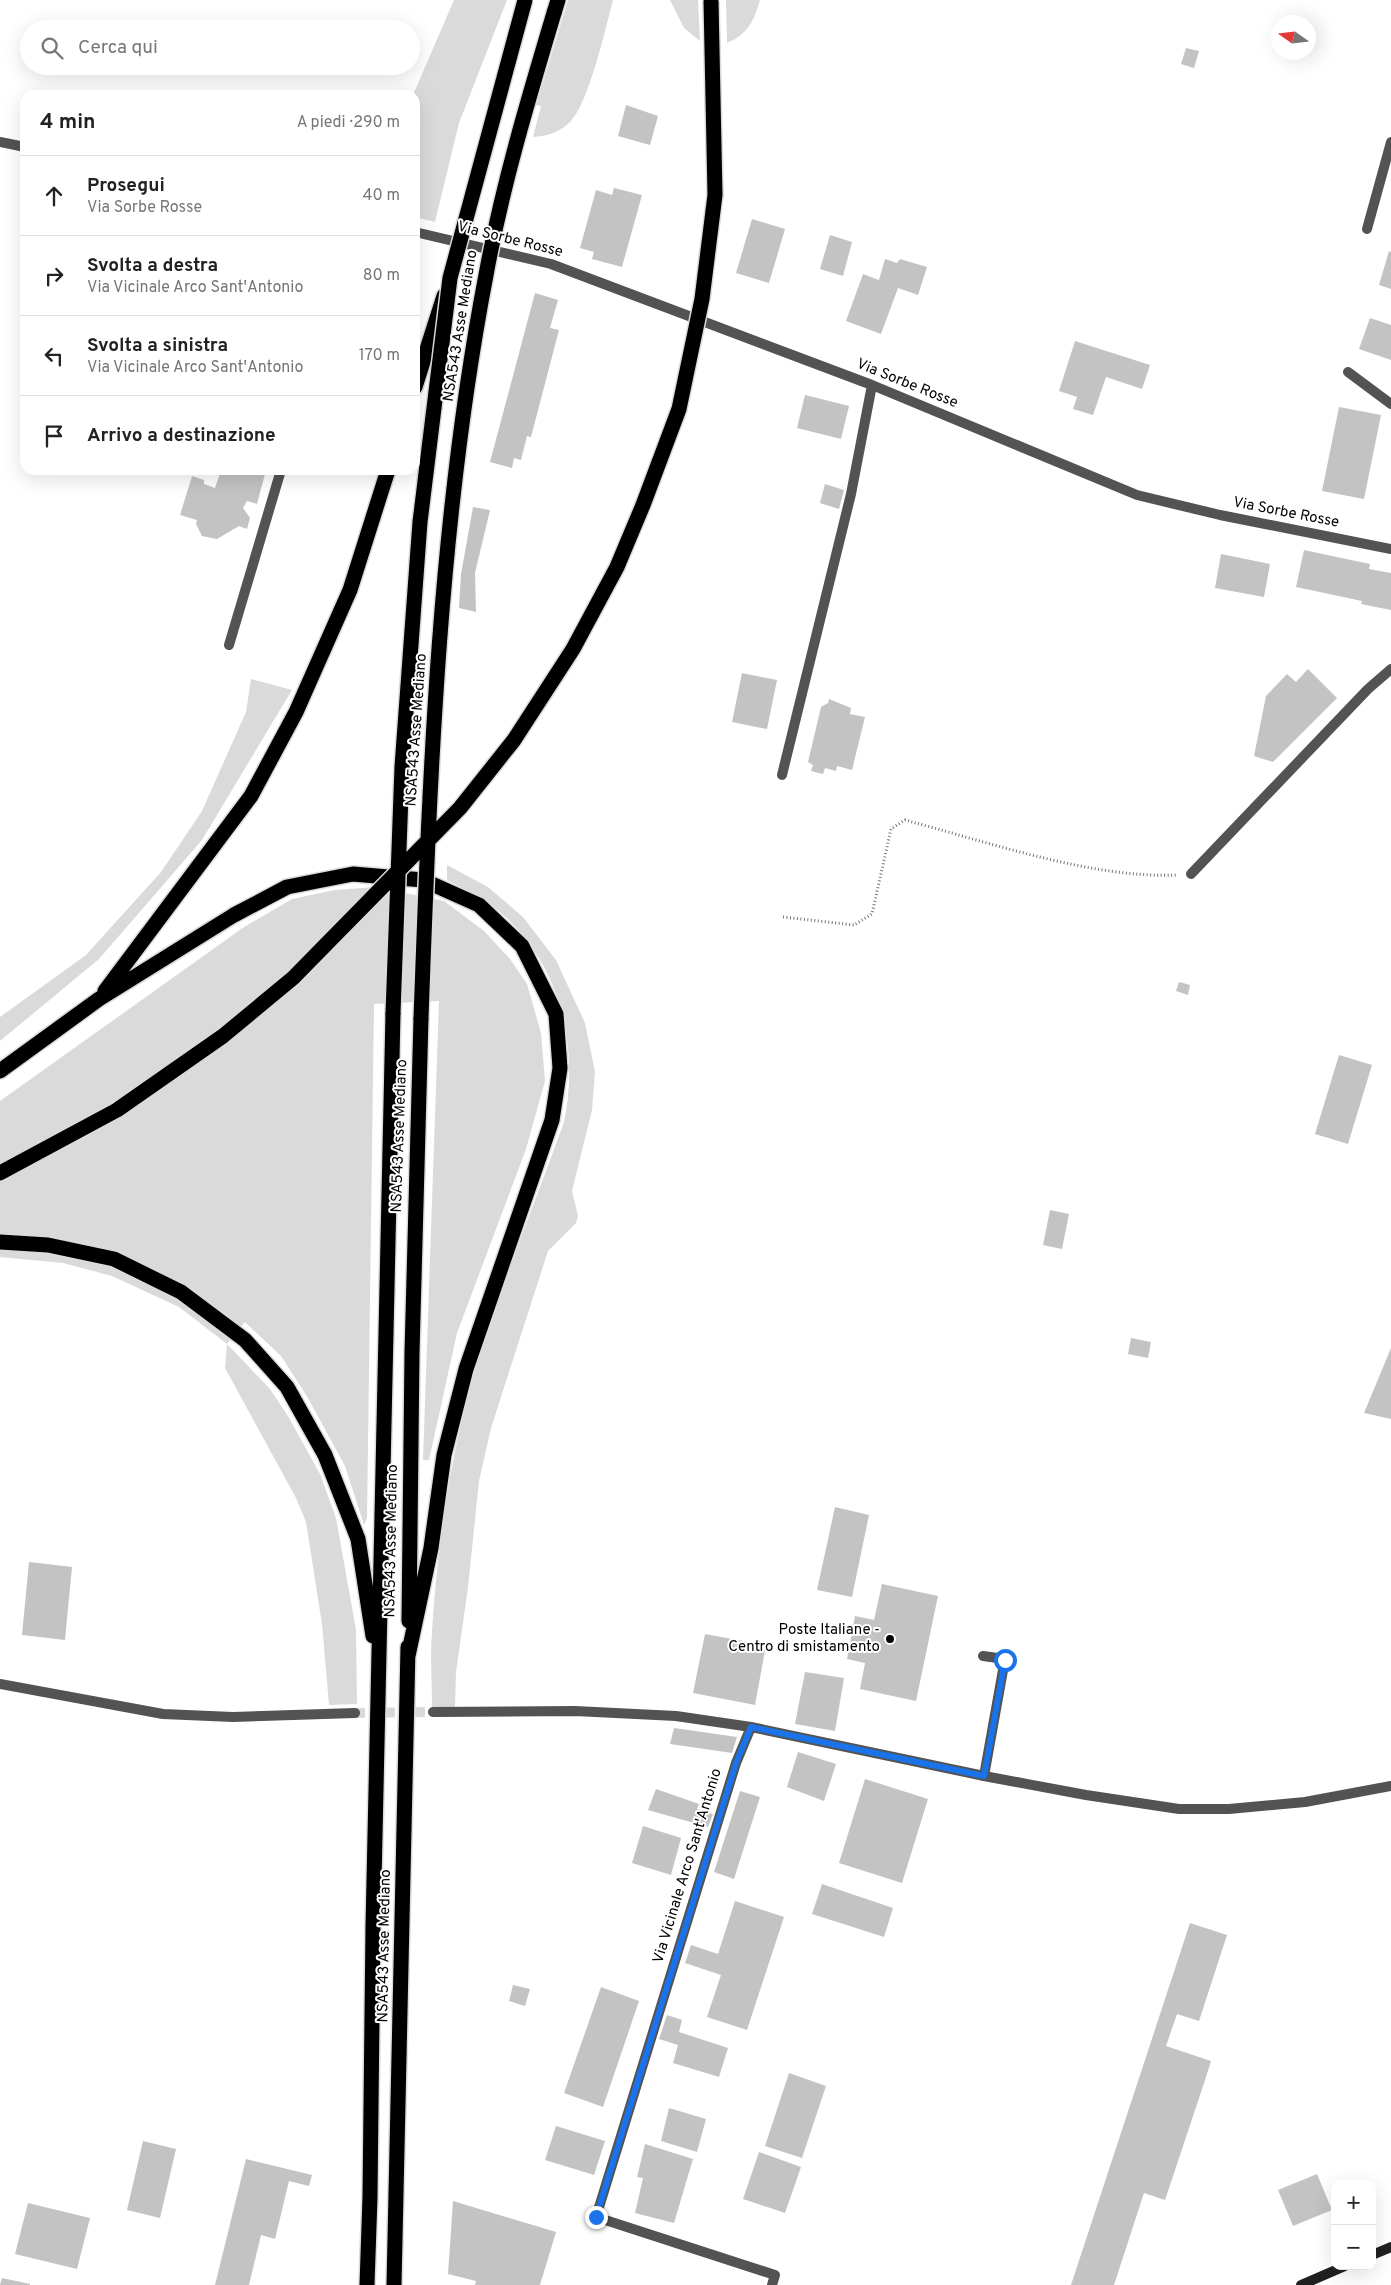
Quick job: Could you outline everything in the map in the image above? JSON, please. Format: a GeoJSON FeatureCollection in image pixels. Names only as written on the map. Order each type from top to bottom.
{"type":"FeatureCollection","features":[{"type":"Feature","properties":{"kind":"highway","name":"NSA543 Asse Mediano"},"geometry":{"type":"LineString","coordinates":[[366,2285],[370,2197],[393,1014],[402,767],[418,540],[450,278],[525,0]]}},
{"type":"Feature","properties":{"kind":"highway"},"geometry":{"type":"LineString","coordinates":[[0,1173],[26,1161],[117,1110],[224,1036],[293,978],[460,808],[514,740],[573,649],[617,567],[643,504],[678,409],[702,299],[715,195],[711,0]]}},
{"type":"Feature","properties":{"kind":"highway","name":"NSA543 Asse Mediano"},"geometry":{"type":"LineString","coordinates":[[394,2285],[408,1656],[412,1353],[430,778],[444,595],[460,441],[486,275],[516,142],[556,7]]}},
{"type":"Feature","properties":{"kind":"highway"},"geometry":{"type":"LineString","coordinates":[[420,371],[450,278]]}},
{"type":"Feature","properties":{"kind":"highway"},"geometry":{"type":"LineString","coordinates":[[98,999],[251,796],[296,712],[350,590],[386,475]]}},
{"type":"Feature","properties":{"kind":"highway"},"geometry":{"type":"LineString","coordinates":[[0,1072],[98,999],[234,915],[287,887],[353,874],[423,880],[479,905],[522,946],[556,1014],[560,1068],[552,1120],[466,1369],[444,1454],[431,1548],[408,1656]]}},
{"type":"Feature","properties":{"kind":"highway"},"geometry":{"type":"LineString","coordinates":[[0,1242],[48,1245],[114,1260],[181,1292],[245,1340],[287,1388],[325,1455],[358,1539],[379,1672]]}},
{"type":"Feature","properties":{"kind":"street"},"geometry":{"type":"LineString","coordinates":[[0,142],[20,146]]}},
{"type":"Feature","properties":{"kind":"street"},"geometry":{"type":"LineString","coordinates":[[1367,229],[1391,142]]}},
{"type":"Feature","properties":{"kind":"street","name":"Via Sorbe Rosse"},"geometry":{"type":"LineString","coordinates":[[420,233],[551,264],[872,385],[1137,495],[1220,515],[1391,549]]}},
{"type":"Feature","properties":{"kind":"street"},"geometry":{"type":"LineString","coordinates":[[1348,372],[1391,404]]}},
{"type":"Feature","properties":{"kind":"street"},"geometry":{"type":"LineString","coordinates":[[782,775],[851,494],[872,385]]}},
{"type":"Feature","properties":{"kind":"street"},"geometry":{"type":"LineString","coordinates":[[229,646],[280,475]]}},
{"type":"Feature","properties":{"kind":"street"},"geometry":{"type":"LineString","coordinates":[[1191,874],[1368,690],[1391,669]]}},
{"type":"Feature","properties":{"kind":"street"},"geometry":{"type":"LineString","coordinates":[[982,1656],[1005,1660],[984,1776]]}},
{"type":"Feature","properties":{"kind":"street"},"geometry":{"type":"LineString","coordinates":[[0,1684],[163,1714],[233,1717],[355,1713]]}},
{"type":"Feature","properties":{"kind":"street"},"geometry":{"type":"LineString","coordinates":[[433,1712],[575,1711],[667,1716],[751,1727],[984,1776],[1179,1809],[1229,1809],[1305,1802],[1391,1786]]}},
{"type":"Feature","properties":{"kind":"street","name":"Via Vicinale Arco Sant'Antonio"},"geometry":{"type":"LineString","coordinates":[[751,1727],[736,1763],[596,2217],[775,2275],[772,2285]]}},
{"type":"Feature","properties":{"kind":"street"},"geometry":{"type":"LineString","coordinates":[[1376,2253],[1391,2247]]}},
{"type":"Feature","properties":{"kind":"street"},"geometry":{"type":"LineString","coordinates":[[1301,2285],[1336,2270]]}},
{"type":"Feature","properties":{"kind":"path"},"geometry":{"type":"LineString","coordinates":[[783,917],[854,925],[872,914],[891,829],[905,820],[1071,864],[1149,876],[1191,874]]}},
{"type":"Feature","properties":{"kind":"shaded area"},"geometry":{"type":"Polygon","coordinates":[[[454,0],[507,0],[459,123],[435,222],[420,218],[420,90],[415,90],[454,0]]]}},
{"type":"Feature","properties":{"kind":"shaded area"},"geometry":{"type":"Polygon","coordinates":[[[568,0],[613,0],[596,64],[578,111],[567,125],[558,131],[533,137],[541,106],[536,105],[568,0]]]}},
{"type":"Feature","properties":{"kind":"shaded area"},"geometry":{"type":"Polygon","coordinates":[[[670,0],[698,0],[700,41],[684,28],[670,0]]]}},
{"type":"Feature","properties":{"kind":"shaded area"},"geometry":{"type":"Polygon","coordinates":[[[726,0],[760,0],[749,26],[740,35],[727,43],[726,0]]]}},
{"type":"Feature","properties":{"kind":"shaded area"},"geometry":{"type":"Polygon","coordinates":[[[251,679],[292,690],[202,840],[99,959],[0,1041],[0,1017],[86,955],[161,872],[202,811],[246,712],[251,679]]]}},
{"type":"Feature","properties":{"kind":"shaded area"},"geometry":{"type":"Polygon","coordinates":[[[447,865],[488,887],[523,917],[556,960],[585,1023],[595,1072],[592,1110],[572,1191],[578,1216],[576,1223],[548,1251],[491,1428],[479,1481],[468,1587],[456,1672],[455,1707],[432,1707],[431,1650],[435,1593],[444,1517],[457,1442],[487,1331],[564,1122],[569,1060],[566,1030],[558,1000],[547,972],[531,946],[511,922],[487,902],[447,880],[447,865]]]}},
{"type":"Feature","properties":{"kind":"shaded area"},"geometry":{"type":"Polygon","coordinates":[[[375,887],[444,901],[484,931],[510,959],[527,984],[541,1033],[545,1081],[526,1149],[457,1333],[429,1460],[423,1460],[439,1001],[374,1004],[367,1518],[364,1525],[345,1466],[308,1398],[281,1356],[245,1322],[227,1344],[179,1307],[112,1276],[63,1263],[0,1257],[0,1101],[244,927],[292,899],[335,890],[375,887]]]}},
{"type":"Feature","properties":{"kind":"shaded area"},"geometry":{"type":"Polygon","coordinates":[[[227,1344],[270,1389],[288,1416],[320,1474],[336,1518],[356,1630],[357,1704],[329,1705],[322,1624],[306,1522],[296,1498],[225,1368],[227,1344]]]}},
{"type":"Feature","properties":{"kind":"building"},"geometry":{"type":"Polygon","coordinates":[[[1186,48],[1199,51],[1194,68],[1181,64],[1186,48]]]}},
{"type":"Feature","properties":{"kind":"building"},"geometry":{"type":"Polygon","coordinates":[[[626,105],[658,116],[650,145],[618,136],[626,105]]]}},
{"type":"Feature","properties":{"kind":"building"},"geometry":{"type":"Polygon","coordinates":[[[614,188],[642,195],[622,267],[592,259],[594,252],[580,248],[596,190],[612,195],[614,188]]]}},
{"type":"Feature","properties":{"kind":"building"},"geometry":{"type":"Polygon","coordinates":[[[752,219],[785,229],[769,283],[736,273],[752,219]]]}},
{"type":"Feature","properties":{"kind":"building"},"geometry":{"type":"Polygon","coordinates":[[[830,235],[852,242],[843,276],[820,269],[830,235]]]}},
{"type":"Feature","properties":{"kind":"building"},"geometry":{"type":"Polygon","coordinates":[[[1389,251],[1391,252],[1391,289],[1379,285],[1389,251]]]}},
{"type":"Feature","properties":{"kind":"building"},"geometry":{"type":"Polygon","coordinates":[[[885,259],[897,263],[900,259],[927,267],[918,295],[898,288],[881,334],[846,321],[863,274],[879,280],[885,259]]]}},
{"type":"Feature","properties":{"kind":"building"},"geometry":{"type":"Polygon","coordinates":[[[535,293],[558,300],[550,328],[559,330],[531,437],[527,436],[521,460],[514,458],[512,468],[490,462],[535,293]]]}},
{"type":"Feature","properties":{"kind":"building"},"geometry":{"type":"Polygon","coordinates":[[[1370,318],[1391,325],[1391,360],[1359,349],[1370,318]]]}},
{"type":"Feature","properties":{"kind":"building"},"geometry":{"type":"Polygon","coordinates":[[[1075,341],[1150,365],[1142,389],[1106,377],[1093,415],[1073,409],[1077,397],[1059,391],[1075,341]]]}},
{"type":"Feature","properties":{"kind":"building"},"geometry":{"type":"Polygon","coordinates":[[[805,395],[849,406],[841,439],[797,428],[805,395]]]}},
{"type":"Feature","properties":{"kind":"building"},"geometry":{"type":"Polygon","coordinates":[[[1339,407],[1381,415],[1364,499],[1322,491],[1339,407]]]}},
{"type":"Feature","properties":{"kind":"building"},"geometry":{"type":"Polygon","coordinates":[[[219,475],[265,475],[257,504],[247,501],[243,508],[250,518],[247,529],[239,526],[217,539],[202,536],[196,524],[197,520],[180,515],[192,476],[204,480],[204,484],[215,488],[219,475]]]}},
{"type":"Feature","properties":{"kind":"building"},"geometry":{"type":"Polygon","coordinates":[[[825,484],[844,490],[839,509],[820,503],[825,484]]]}},
{"type":"Feature","properties":{"kind":"building"},"geometry":{"type":"Polygon","coordinates":[[[473,507],[490,510],[475,573],[476,612],[459,608],[461,574],[473,507]]]}},
{"type":"Feature","properties":{"kind":"building"},"geometry":{"type":"Polygon","coordinates":[[[1304,550],[1370,564],[1369,569],[1391,573],[1391,610],[1361,604],[1362,601],[1296,587],[1304,550]]]}},
{"type":"Feature","properties":{"kind":"building"},"geometry":{"type":"Polygon","coordinates":[[[1221,554],[1270,564],[1264,597],[1215,588],[1221,554]]]}},
{"type":"Feature","properties":{"kind":"building"},"geometry":{"type":"Polygon","coordinates":[[[1308,669],[1337,698],[1273,762],[1254,756],[1266,696],[1287,674],[1296,682],[1308,669]]]}},
{"type":"Feature","properties":{"kind":"building"},"geometry":{"type":"Polygon","coordinates":[[[742,673],[777,680],[767,729],[732,722],[742,673]]]}},
{"type":"Feature","properties":{"kind":"building"},"geometry":{"type":"Polygon","coordinates":[[[829,699],[851,708],[850,714],[865,717],[852,770],[837,766],[836,771],[825,768],[823,774],[811,771],[813,765],[808,762],[821,707],[828,703],[829,699]]]}},
{"type":"Feature","properties":{"kind":"building"},"geometry":{"type":"Polygon","coordinates":[[[1179,982],[1190,985],[1188,995],[1176,991],[1179,982]]]}},
{"type":"Feature","properties":{"kind":"building"},"geometry":{"type":"Polygon","coordinates":[[[1339,1055],[1372,1065],[1348,1144],[1315,1134],[1339,1055]]]}},
{"type":"Feature","properties":{"kind":"building"},"geometry":{"type":"Polygon","coordinates":[[[1050,1210],[1069,1214],[1062,1249],[1043,1245],[1050,1210]]]}},
{"type":"Feature","properties":{"kind":"building"},"geometry":{"type":"Polygon","coordinates":[[[1131,1338],[1151,1342],[1148,1358],[1128,1354],[1131,1338]]]}},
{"type":"Feature","properties":{"kind":"building"},"geometry":{"type":"Polygon","coordinates":[[[1391,1348],[1391,1419],[1364,1413],[1391,1348]]]}},
{"type":"Feature","properties":{"kind":"building"},"geometry":{"type":"Polygon","coordinates":[[[835,1507],[869,1515],[852,1597],[817,1590],[835,1507]]]}},
{"type":"Feature","properties":{"kind":"building"},"geometry":{"type":"Polygon","coordinates":[[[29,1562],[72,1567],[65,1640],[22,1635],[29,1562]]]}},
{"type":"Feature","properties":{"kind":"building","name":"Poste Italiane - Centro di smistamento"},"geometry":{"type":"Polygon","coordinates":[[[882,1584],[938,1596],[916,1701],[860,1689],[865,1663],[847,1659],[855,1616],[874,1620],[882,1584]]]}},
{"type":"Feature","properties":{"kind":"building"},"geometry":{"type":"Polygon","coordinates":[[[705,1634],[766,1645],[755,1705],[693,1693],[705,1634]]]}},
{"type":"Feature","properties":{"kind":"building"},"geometry":{"type":"Polygon","coordinates":[[[805,1672],[844,1678],[835,1731],[795,1724],[805,1672]]]}},
{"type":"Feature","properties":{"kind":"building"},"geometry":{"type":"Polygon","coordinates":[[[674,1728],[737,1737],[732,1753],[670,1744],[674,1728]]]}},
{"type":"Feature","properties":{"kind":"building"},"geometry":{"type":"Polygon","coordinates":[[[798,1752],[836,1764],[824,1801],[787,1787],[798,1752]]]}},
{"type":"Feature","properties":{"kind":"building"},"geometry":{"type":"Polygon","coordinates":[[[865,1779],[928,1799],[902,1883],[839,1863],[865,1779]]]}},
{"type":"Feature","properties":{"kind":"building"},"geometry":{"type":"Polygon","coordinates":[[[656,1789],[699,1804],[697,1809],[713,1814],[708,1827],[648,1810],[656,1789]]]}},
{"type":"Feature","properties":{"kind":"building"},"geometry":{"type":"Polygon","coordinates":[[[740,1791],[760,1797],[734,1879],[714,1872],[740,1791]]]}},
{"type":"Feature","properties":{"kind":"building"},"geometry":{"type":"Polygon","coordinates":[[[643,1826],[681,1838],[671,1875],[632,1863],[643,1826]]]}},
{"type":"Feature","properties":{"kind":"building"},"geometry":{"type":"Polygon","coordinates":[[[822,1884],[893,1908],[884,1937],[812,1914],[822,1884]]]}},
{"type":"Feature","properties":{"kind":"building"},"geometry":{"type":"Polygon","coordinates":[[[735,1901],[784,1917],[747,2030],[707,2017],[721,1975],[685,1963],[691,1945],[718,1954],[735,1901]]]}},
{"type":"Feature","properties":{"kind":"building"},"geometry":{"type":"Polygon","coordinates":[[[1190,1923],[1227,1935],[1199,2021],[1177,2014],[1166,2046],[1211,2061],[1205,2080],[1165,2200],[1144,2193],[1114,2285],[1071,2285],[1190,1923]]]}},
{"type":"Feature","properties":{"kind":"building"},"geometry":{"type":"Polygon","coordinates":[[[513,1985],[530,1989],[525,2006],[509,2001],[513,1985]]]}},
{"type":"Feature","properties":{"kind":"building"},"geometry":{"type":"Polygon","coordinates":[[[601,1987],[639,2001],[603,2107],[564,2093],[601,1987]]]}},
{"type":"Feature","properties":{"kind":"building"},"geometry":{"type":"Polygon","coordinates":[[[667,2015],[682,2020],[679,2032],[728,2048],[719,2077],[673,2063],[678,2045],[659,2039],[667,2015]]]}},
{"type":"Feature","properties":{"kind":"building"},"geometry":{"type":"Polygon","coordinates":[[[789,2073],[826,2086],[802,2158],[765,2146],[789,2073]]]}},
{"type":"Feature","properties":{"kind":"building"},"geometry":{"type":"Polygon","coordinates":[[[669,2108],[706,2119],[697,2152],[661,2141],[669,2108]]]}},
{"type":"Feature","properties":{"kind":"building"},"geometry":{"type":"Polygon","coordinates":[[[556,2126],[605,2141],[594,2175],[545,2160],[556,2126]]]}},
{"type":"Feature","properties":{"kind":"building"},"geometry":{"type":"Polygon","coordinates":[[[143,2141],[176,2149],[160,2218],[127,2210],[143,2141]]]}},
{"type":"Feature","properties":{"kind":"building"},"geometry":{"type":"Polygon","coordinates":[[[645,2144],[693,2159],[674,2223],[635,2213],[643,2178],[637,2177],[645,2144]]]}},
{"type":"Feature","properties":{"kind":"building"},"geometry":{"type":"Polygon","coordinates":[[[759,2152],[801,2167],[785,2213],[743,2199],[759,2152]]]}},
{"type":"Feature","properties":{"kind":"building"},"geometry":{"type":"Polygon","coordinates":[[[246,2159],[312,2175],[309,2186],[289,2181],[275,2239],[261,2235],[249,2285],[215,2285],[246,2159]]]}},
{"type":"Feature","properties":{"kind":"building"},"geometry":{"type":"Polygon","coordinates":[[[1317,2174],[1331,2210],[1293,2226],[1278,2190],[1317,2174]]]}},
{"type":"Feature","properties":{"kind":"building"},"geometry":{"type":"Polygon","coordinates":[[[453,2201],[556,2232],[540,2285],[475,2285],[476,2281],[448,2274],[453,2201]]]}},
{"type":"Feature","properties":{"kind":"building"},"geometry":{"type":"Polygon","coordinates":[[[28,2203],[90,2218],[77,2269],[15,2254],[28,2203]]]}},
{"type":"Feature","properties":{"kind":"building"},"geometry":{"type":"Polygon","coordinates":[[[2,2278],[30,2284],[30,2285],[0,2285],[2,2278]]]}},
{"type":"Feature","properties":{"kind":"tunnel"},"geometry":{"type":"LineString","coordinates":[[355,1713],[433,1712]]}},
{"type":"Feature","properties":{"kind":"place","name":"Poste Italiane - Centro di smistamento"},"geometry":{"type":"Point","coordinates":[890,1639]}},
{"type":"Feature","properties":{"kind":"route"},"geometry":{"type":"LineString","coordinates":[[596,2217],[736,1763],[751,1727],[984,1776],[1005,1660]]}}]}
